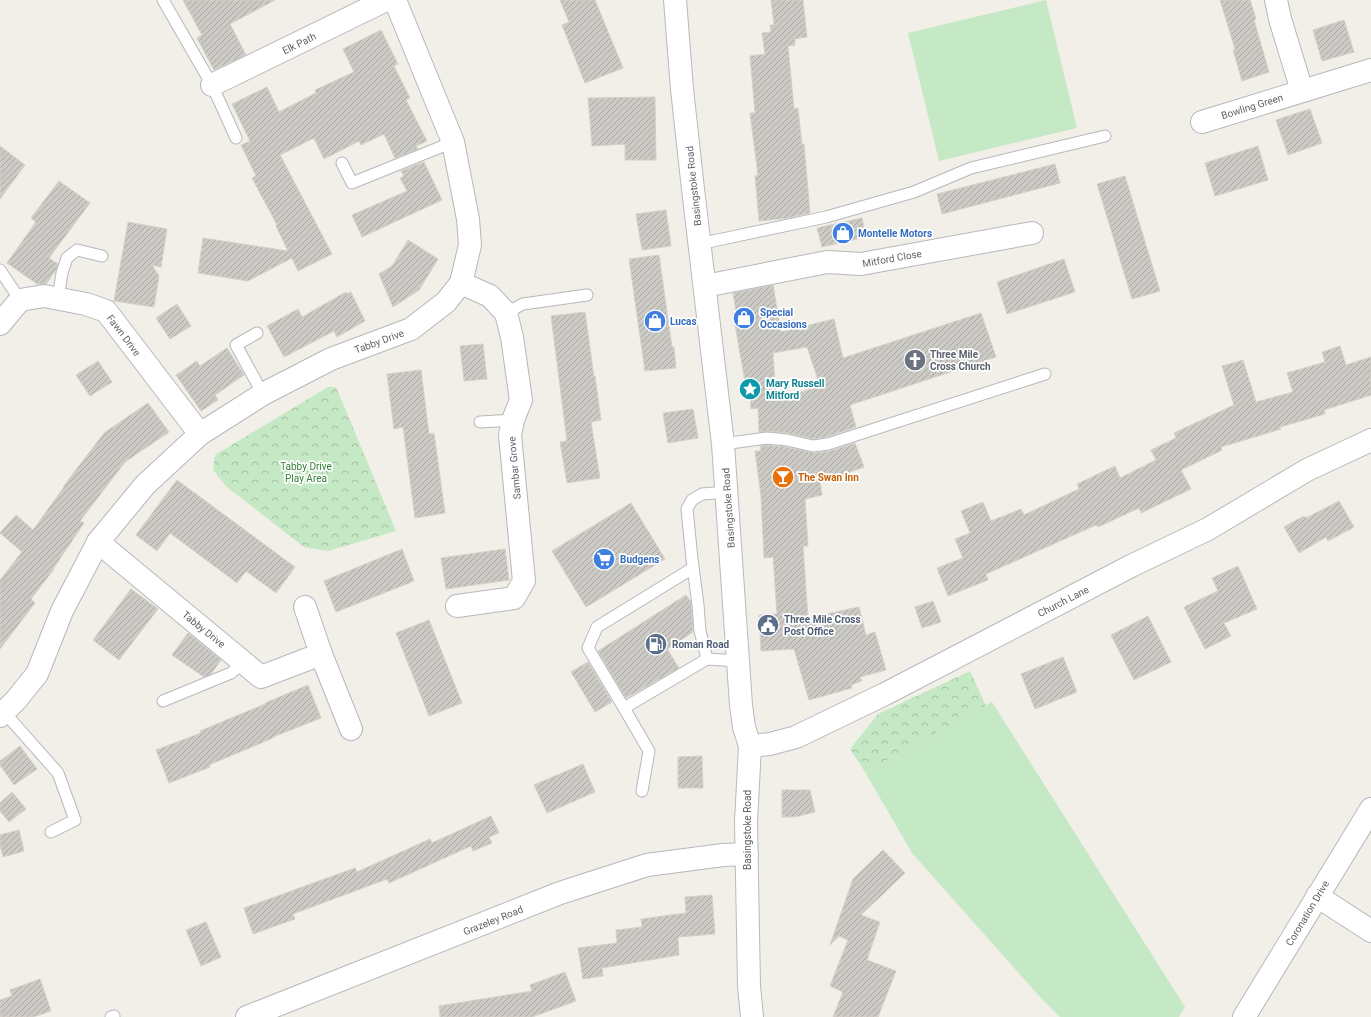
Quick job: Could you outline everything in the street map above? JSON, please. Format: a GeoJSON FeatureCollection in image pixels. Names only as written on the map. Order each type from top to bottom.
{"type":"FeatureCollection","features":[{"type":"Feature","properties":{"kind":"street","name":"Elk Path"},"geometry":{"type":"LineString","coordinates":[[212,85],[386,0]]}},
{"type":"Feature","properties":{"kind":"street","name":"Tabby Drive"},"geometry":{"type":"LineString","coordinates":[[2,714],[16,700],[37,674],[62,612],[98,542],[145,486],[200,434],[263,394],[331,359],[411,329],[446,302],[461,283],[470,245],[468,219],[453,142],[395,0]]}},
{"type":"Feature","properties":{"kind":"street","name":"Basingstoke Road"},"geometry":{"type":"LineString","coordinates":[[675,0],[682,89],[723,444],[744,727],[750,746],[746,822],[749,986],[752,1017]]}},
{"type":"Feature","properties":{"kind":"street"},"geometry":{"type":"LineString","coordinates":[[1276,0],[1280,19],[1302,91]]}},
{"type":"Feature","properties":{"kind":"street","name":"Bowling Green"},"geometry":{"type":"LineString","coordinates":[[1202,122],[1371,70]]}},
{"type":"Feature","properties":{"kind":"street","name":"Mitford Close"},"geometry":{"type":"LineString","coordinates":[[705,286],[827,262],[861,264],[1032,233]]}},
{"type":"Feature","properties":{"kind":"street","name":"Sambar Grove"},"geometry":{"type":"LineString","coordinates":[[457,606],[514,598],[524,581],[510,435],[513,420],[521,400],[512,337],[506,313],[490,296],[461,283]]}},
{"type":"Feature","properties":{"kind":"street","name":"Fawn Drive"},"geometry":{"type":"LineString","coordinates":[[20,300],[44,296],[86,304],[106,311],[200,434]]}},
{"type":"Feature","properties":{"kind":"street"},"geometry":{"type":"LineString","coordinates":[[0,324],[20,300]]}},
{"type":"Feature","properties":{"kind":"street","name":"Church Lane"},"geometry":{"type":"LineString","coordinates":[[750,746],[770,744],[796,737],[885,694],[1131,566],[1208,529],[1307,470],[1371,440]]}},
{"type":"Feature","properties":{"kind":"street","name":"Tabby Drive"},"geometry":{"type":"LineString","coordinates":[[98,542],[261,676],[321,654]]}},
{"type":"Feature","properties":{"kind":"street"},"geometry":{"type":"LineString","coordinates":[[305,607],[321,654],[351,729]]}},
{"type":"Feature","properties":{"kind":"street","name":"Coronation Drive"},"geometry":{"type":"LineString","coordinates":[[1244,1017],[1371,809]]}},
{"type":"Feature","properties":{"kind":"street","name":"Grazeley Road"},"geometry":{"type":"LineString","coordinates":[[247,1017],[560,893],[647,865],[723,855],[747,854]]}},
{"type":"Feature","properties":{"kind":"street"},"geometry":{"type":"LineString","coordinates":[[1317,896],[1371,931]]}},
{"type":"Feature","properties":{"kind":"lane"},"geometry":{"type":"LineString","coordinates":[[162,0],[212,85],[236,138]]}},
{"type":"Feature","properties":{"kind":"lane"},"geometry":{"type":"LineString","coordinates":[[699,244],[826,217],[914,192],[971,168],[1105,136]]}},
{"type":"Feature","properties":{"kind":"lane"},"geometry":{"type":"LineString","coordinates":[[342,163],[352,183],[453,142]]}},
{"type":"Feature","properties":{"kind":"lane"},"geometry":{"type":"LineString","coordinates":[[58,299],[62,273],[67,258],[77,250],[102,256]]}},
{"type":"Feature","properties":{"kind":"lane"},"geometry":{"type":"LineString","coordinates":[[0,270],[20,300]]}},
{"type":"Feature","properties":{"kind":"lane"},"geometry":{"type":"LineString","coordinates":[[506,313],[522,304],[587,295]]}},
{"type":"Feature","properties":{"kind":"lane"},"geometry":{"type":"LineString","coordinates":[[256,333],[236,345],[263,394]]}},
{"type":"Feature","properties":{"kind":"lane"},"geometry":{"type":"LineString","coordinates":[[723,444],[767,438],[788,440],[813,446],[828,444],[1045,374]]}},
{"type":"Feature","properties":{"kind":"lane"},"geometry":{"type":"LineString","coordinates":[[480,422],[513,420]]}},
{"type":"Feature","properties":{"kind":"lane"},"geometry":{"type":"LineString","coordinates":[[707,659],[700,631],[687,509],[692,500],[702,494],[727,492]]}},
{"type":"Feature","properties":{"kind":"lane"},"geometry":{"type":"LineString","coordinates":[[642,791],[649,751],[588,648],[596,627],[693,568]]}},
{"type":"Feature","properties":{"kind":"lane"},"geometry":{"type":"LineString","coordinates":[[624,708],[707,659],[738,661]]}},
{"type":"Feature","properties":{"kind":"lane"},"geometry":{"type":"LineString","coordinates":[[163,700],[231,673],[244,662]]}},
{"type":"Feature","properties":{"kind":"lane"},"geometry":{"type":"LineString","coordinates":[[2,714],[58,773],[75,820],[51,832]]}},
{"type":"Feature","properties":{"kind":"green space"},"geometry":{"type":"Polygon","coordinates":[[[1046,0],[1077,128],[939,161],[908,33],[1046,0]]]}},
{"type":"Feature","properties":{"kind":"green space","name":"Tabby Drive Play Area"},"geometry":{"type":"Polygon","coordinates":[[[328,387],[336,387],[396,531],[328,551],[304,547],[227,487],[213,470],[215,455],[328,387]]]}},
{"type":"Feature","properties":{"kind":"green space"},"geometry":{"type":"Polygon","coordinates":[[[970,671],[986,706],[865,772],[850,749],[878,714],[970,671]]]}},
{"type":"Feature","properties":{"kind":"green space"},"geometry":{"type":"Polygon","coordinates":[[[992,702],[1185,1007],[1179,1017],[1060,1017],[1041,998],[912,853],[865,772],[992,702]]]}},
{"type":"Feature","properties":{"kind":"building"},"geometry":{"type":"Polygon","coordinates":[[[183,0],[275,0],[230,24],[246,55],[214,70],[197,38],[202,35],[183,0]]]}},
{"type":"Feature","properties":{"kind":"building"},"geometry":{"type":"Polygon","coordinates":[[[560,0],[595,0],[623,68],[585,83],[562,25],[569,22],[560,0]]]}},
{"type":"Feature","properties":{"kind":"building"},"geometry":{"type":"Polygon","coordinates":[[[771,0],[803,0],[807,37],[795,39],[795,45],[788,46],[794,109],[798,108],[802,145],[804,144],[810,213],[788,218],[759,221],[755,176],[758,175],[750,113],[755,113],[750,56],[765,54],[762,33],[771,32],[770,25],[774,25],[771,0]]]}},
{"type":"Feature","properties":{"kind":"building"},"geometry":{"type":"Polygon","coordinates":[[[1220,0],[1250,0],[1256,19],[1254,20],[1269,72],[1242,81],[1233,50],[1235,49],[1220,0]]]}},
{"type":"Feature","properties":{"kind":"building"},"geometry":{"type":"Polygon","coordinates":[[[1344,20],[1354,52],[1322,61],[1313,30],[1344,20]]]}},
{"type":"Feature","properties":{"kind":"building"},"geometry":{"type":"Polygon","coordinates":[[[381,30],[398,64],[394,66],[410,98],[406,100],[427,141],[416,146],[418,149],[395,158],[384,134],[361,145],[359,141],[324,159],[314,138],[280,155],[332,254],[298,271],[292,258],[248,281],[198,273],[203,238],[288,251],[276,226],[277,225],[252,178],[256,176],[241,145],[250,141],[232,104],[267,87],[279,112],[316,93],[315,90],[354,72],[343,49],[381,30]]]}},
{"type":"Feature","properties":{"kind":"building"},"geometry":{"type":"Polygon","coordinates":[[[655,97],[656,160],[625,160],[625,144],[592,146],[588,98],[655,97]]]}},
{"type":"Feature","properties":{"kind":"building"},"geometry":{"type":"Polygon","coordinates":[[[1310,109],[1322,143],[1288,155],[1276,120],[1310,109]]]}},
{"type":"Feature","properties":{"kind":"building"},"geometry":{"type":"Polygon","coordinates":[[[0,146],[25,165],[0,199],[0,146]]]}},
{"type":"Feature","properties":{"kind":"building"},"geometry":{"type":"Polygon","coordinates":[[[1258,146],[1268,180],[1215,196],[1205,163],[1258,146]]]}},
{"type":"Feature","properties":{"kind":"building"},"geometry":{"type":"Polygon","coordinates":[[[424,162],[442,200],[362,237],[352,215],[407,191],[400,178],[404,176],[401,171],[424,162]]]}},
{"type":"Feature","properties":{"kind":"building"},"geometry":{"type":"Polygon","coordinates":[[[1055,164],[1060,183],[942,214],[937,194],[1055,164]]]}},
{"type":"Feature","properties":{"kind":"building"},"geometry":{"type":"Polygon","coordinates":[[[1125,176],[1160,291],[1132,299],[1097,184],[1125,176]]]}},
{"type":"Feature","properties":{"kind":"building"},"geometry":{"type":"Polygon","coordinates":[[[59,181],[90,203],[49,258],[58,264],[56,270],[46,284],[37,284],[7,263],[36,222],[31,218],[59,181]]]}},
{"type":"Feature","properties":{"kind":"building"},"geometry":{"type":"Polygon","coordinates":[[[666,210],[671,246],[642,250],[636,214],[666,210]]]}},
{"type":"Feature","properties":{"kind":"building"},"geometry":{"type":"Polygon","coordinates":[[[862,218],[866,237],[822,247],[817,228],[862,218]]]}},
{"type":"Feature","properties":{"kind":"building"},"geometry":{"type":"Polygon","coordinates":[[[128,222],[167,229],[161,267],[152,265],[159,276],[154,307],[114,301],[128,222]]]}},
{"type":"Feature","properties":{"kind":"building"},"geometry":{"type":"Polygon","coordinates":[[[408,240],[438,259],[419,290],[393,307],[379,274],[392,266],[408,240]]]}},
{"type":"Feature","properties":{"kind":"building"},"geometry":{"type":"Polygon","coordinates":[[[659,255],[676,368],[645,371],[629,259],[659,255]]]}},
{"type":"Feature","properties":{"kind":"building"},"geometry":{"type":"Polygon","coordinates":[[[1064,259],[1075,292],[1007,314],[997,282],[1064,259]]]}},
{"type":"Feature","properties":{"kind":"building"},"geometry":{"type":"Polygon","coordinates":[[[773,285],[781,332],[834,319],[843,358],[981,313],[996,357],[850,405],[856,427],[826,437],[813,439],[788,433],[768,431],[759,432],[758,408],[751,409],[749,382],[745,382],[733,313],[736,312],[733,293],[773,285]],[[807,347],[773,353],[776,400],[820,386],[807,347]]]}},
{"type":"Feature","properties":{"kind":"building"},"geometry":{"type":"Polygon","coordinates":[[[346,292],[347,294],[351,292],[365,321],[337,337],[334,331],[284,357],[267,326],[298,309],[302,317],[346,292]]]}},
{"type":"Feature","properties":{"kind":"building"},"geometry":{"type":"Polygon","coordinates":[[[177,304],[191,326],[170,339],[156,318],[177,304]]]}},
{"type":"Feature","properties":{"kind":"building"},"geometry":{"type":"Polygon","coordinates":[[[585,312],[601,420],[591,422],[600,478],[567,483],[560,442],[567,441],[551,316],[585,312]]]}},
{"type":"Feature","properties":{"kind":"building"},"geometry":{"type":"Polygon","coordinates":[[[483,344],[487,379],[464,381],[460,346],[483,344]]]}},
{"type":"Feature","properties":{"kind":"building"},"geometry":{"type":"Polygon","coordinates":[[[1340,346],[1346,365],[1371,357],[1371,395],[1324,410],[1325,414],[1280,427],[1281,429],[1221,447],[1222,450],[1181,470],[1191,489],[1141,513],[1139,508],[1098,527],[1096,525],[986,574],[988,580],[948,596],[937,568],[963,558],[955,539],[970,533],[961,511],[983,502],[991,521],[1021,509],[1024,515],[1079,489],[1077,484],[1115,466],[1120,478],[1156,460],[1151,450],[1176,438],[1174,433],[1234,405],[1222,366],[1243,360],[1256,402],[1293,392],[1287,373],[1325,362],[1322,352],[1340,346]]]}},
{"type":"Feature","properties":{"kind":"building"},"geometry":{"type":"Polygon","coordinates":[[[227,348],[244,375],[215,395],[218,400],[201,411],[176,375],[197,361],[200,366],[227,348]]]}},
{"type":"Feature","properties":{"kind":"building"},"geometry":{"type":"Polygon","coordinates":[[[98,361],[112,382],[90,396],[76,375],[98,361]]]}},
{"type":"Feature","properties":{"kind":"building"},"geometry":{"type":"Polygon","coordinates":[[[421,370],[429,434],[434,433],[445,513],[415,518],[403,427],[394,429],[387,374],[421,370]]]}},
{"type":"Feature","properties":{"kind":"building"},"geometry":{"type":"Polygon","coordinates":[[[148,403],[169,432],[125,462],[80,521],[84,523],[54,569],[31,599],[35,603],[0,649],[0,580],[22,552],[0,533],[16,515],[33,530],[104,433],[148,403]]]}},
{"type":"Feature","properties":{"kind":"building"},"geometry":{"type":"Polygon","coordinates":[[[693,409],[698,438],[668,443],[663,413],[693,409]]]}},
{"type":"Feature","properties":{"kind":"building"},"geometry":{"type":"Polygon","coordinates":[[[855,443],[864,467],[842,475],[842,477],[820,482],[822,495],[805,499],[808,546],[803,546],[808,618],[859,607],[866,635],[875,632],[886,670],[860,677],[862,681],[851,685],[852,688],[809,700],[794,649],[761,651],[759,615],[777,614],[773,557],[764,558],[761,496],[755,451],[761,451],[760,446],[767,445],[786,447],[814,453],[830,451],[855,443]]]}},
{"type":"Feature","properties":{"kind":"building"},"geometry":{"type":"Polygon","coordinates":[[[177,480],[295,567],[276,593],[246,571],[237,583],[170,533],[157,551],[136,535],[177,480]]]}},
{"type":"Feature","properties":{"kind":"building"},"geometry":{"type":"Polygon","coordinates":[[[1339,501],[1354,527],[1328,541],[1326,537],[1299,553],[1284,527],[1304,516],[1306,518],[1339,501]]]}},
{"type":"Feature","properties":{"kind":"building"},"geometry":{"type":"Polygon","coordinates":[[[631,503],[665,559],[586,607],[552,551],[631,503]]]}},
{"type":"Feature","properties":{"kind":"building"},"geometry":{"type":"Polygon","coordinates":[[[402,549],[414,581],[336,612],[324,581],[402,549]]]}},
{"type":"Feature","properties":{"kind":"building"},"geometry":{"type":"Polygon","coordinates":[[[505,549],[509,580],[446,589],[441,558],[505,549]]]}},
{"type":"Feature","properties":{"kind":"building"},"geometry":{"type":"Polygon","coordinates":[[[1238,566],[1257,609],[1224,623],[1231,636],[1205,649],[1184,607],[1218,591],[1212,578],[1238,566]]]}},
{"type":"Feature","properties":{"kind":"building"},"geometry":{"type":"Polygon","coordinates":[[[131,589],[158,609],[119,660],[93,640],[131,589]]]}},
{"type":"Feature","properties":{"kind":"building"},"geometry":{"type":"Polygon","coordinates":[[[686,595],[691,602],[693,632],[667,649],[679,668],[626,698],[598,651],[686,595]]]}},
{"type":"Feature","properties":{"kind":"building"},"geometry":{"type":"Polygon","coordinates":[[[933,601],[941,622],[922,628],[915,607],[933,601]]]}},
{"type":"Feature","properties":{"kind":"building"},"geometry":{"type":"Polygon","coordinates":[[[1148,616],[1171,662],[1134,680],[1111,635],[1148,616]]]}},
{"type":"Feature","properties":{"kind":"building"},"geometry":{"type":"Polygon","coordinates":[[[429,620],[462,703],[429,716],[396,633],[429,620]]]}},
{"type":"Feature","properties":{"kind":"building"},"geometry":{"type":"Polygon","coordinates":[[[188,633],[221,660],[211,674],[204,677],[172,655],[188,633]]]}},
{"type":"Feature","properties":{"kind":"building"},"geometry":{"type":"Polygon","coordinates":[[[1063,657],[1077,692],[1035,709],[1021,674],[1063,657]]]}},
{"type":"Feature","properties":{"kind":"building"},"geometry":{"type":"Polygon","coordinates":[[[588,662],[612,702],[595,712],[571,672],[588,662]]]}},
{"type":"Feature","properties":{"kind":"building"},"geometry":{"type":"Polygon","coordinates":[[[308,685],[321,718],[209,765],[210,767],[169,783],[156,750],[201,733],[200,731],[308,685]]]}},
{"type":"Feature","properties":{"kind":"building"},"geometry":{"type":"Polygon","coordinates":[[[20,746],[37,769],[14,785],[0,765],[0,761],[20,746]]]}},
{"type":"Feature","properties":{"kind":"building"},"geometry":{"type":"Polygon","coordinates":[[[702,756],[703,788],[678,788],[678,757],[702,756]]]}},
{"type":"Feature","properties":{"kind":"building"},"geometry":{"type":"Polygon","coordinates":[[[583,764],[595,792],[547,813],[534,785],[583,764]]]}},
{"type":"Feature","properties":{"kind":"building"},"geometry":{"type":"Polygon","coordinates":[[[782,790],[810,790],[815,812],[795,817],[782,817],[782,790]]]}},
{"type":"Feature","properties":{"kind":"building"},"geometry":{"type":"Polygon","coordinates":[[[12,792],[26,809],[9,822],[0,811],[0,803],[12,792]]]}},
{"type":"Feature","properties":{"kind":"building"},"geometry":{"type":"Polygon","coordinates":[[[491,816],[499,833],[489,837],[492,843],[473,851],[471,846],[389,883],[387,879],[293,914],[295,919],[253,934],[244,908],[355,868],[357,872],[430,839],[432,843],[491,816]]]}},
{"type":"Feature","properties":{"kind":"building"},"geometry":{"type":"Polygon","coordinates":[[[19,830],[24,851],[3,857],[0,845],[0,835],[19,830]]]}},
{"type":"Feature","properties":{"kind":"building"},"geometry":{"type":"Polygon","coordinates":[[[883,850],[905,873],[861,915],[880,922],[867,960],[896,971],[878,1017],[833,1017],[843,992],[830,986],[848,940],[839,936],[830,945],[853,879],[883,850]]]}},
{"type":"Feature","properties":{"kind":"building"},"geometry":{"type":"Polygon","coordinates":[[[712,895],[715,934],[678,937],[679,955],[602,968],[603,976],[583,979],[578,948],[617,943],[616,930],[642,927],[641,919],[686,913],[685,897],[712,895]]]}},
{"type":"Feature","properties":{"kind":"building"},"geometry":{"type":"Polygon","coordinates":[[[206,922],[221,957],[201,966],[186,930],[206,922]]]}},
{"type":"Feature","properties":{"kind":"building"},"geometry":{"type":"Polygon","coordinates":[[[565,972],[576,1001],[532,1017],[440,1017],[439,1006],[532,991],[530,985],[565,972]]]}},
{"type":"Feature","properties":{"kind":"building"},"geometry":{"type":"Polygon","coordinates":[[[40,979],[51,1011],[33,1017],[0,1017],[0,1000],[12,996],[10,990],[40,979]]]}},
{"type":"Feature","properties":{"kind":"place","name":"Montelle Motors"},"geometry":{"type":"Point","coordinates":[843,233]}},
{"type":"Feature","properties":{"kind":"place","name":"Special Occasions"},"geometry":{"type":"Point","coordinates":[744,318]}},
{"type":"Feature","properties":{"kind":"place","name":"Lucas"},"geometry":{"type":"Point","coordinates":[655,321]}},
{"type":"Feature","properties":{"kind":"place","name":"Three Mile Cross Church"},"geometry":{"type":"Point","coordinates":[915,360]}},
{"type":"Feature","properties":{"kind":"place","name":"Mary Russell Mitford"},"geometry":{"type":"Point","coordinates":[750,389]}},
{"type":"Feature","properties":{"kind":"place","name":"The Swan Inn"},"geometry":{"type":"Point","coordinates":[783,477]}},
{"type":"Feature","properties":{"kind":"place","name":"Budgens"},"geometry":{"type":"Point","coordinates":[604,559]}},
{"type":"Feature","properties":{"kind":"place","name":"Three Mile Cross Post Office"},"geometry":{"type":"Point","coordinates":[768,625]}},
{"type":"Feature","properties":{"kind":"place","name":"Roman Road"},"geometry":{"type":"Point","coordinates":[656,644]}}]}
